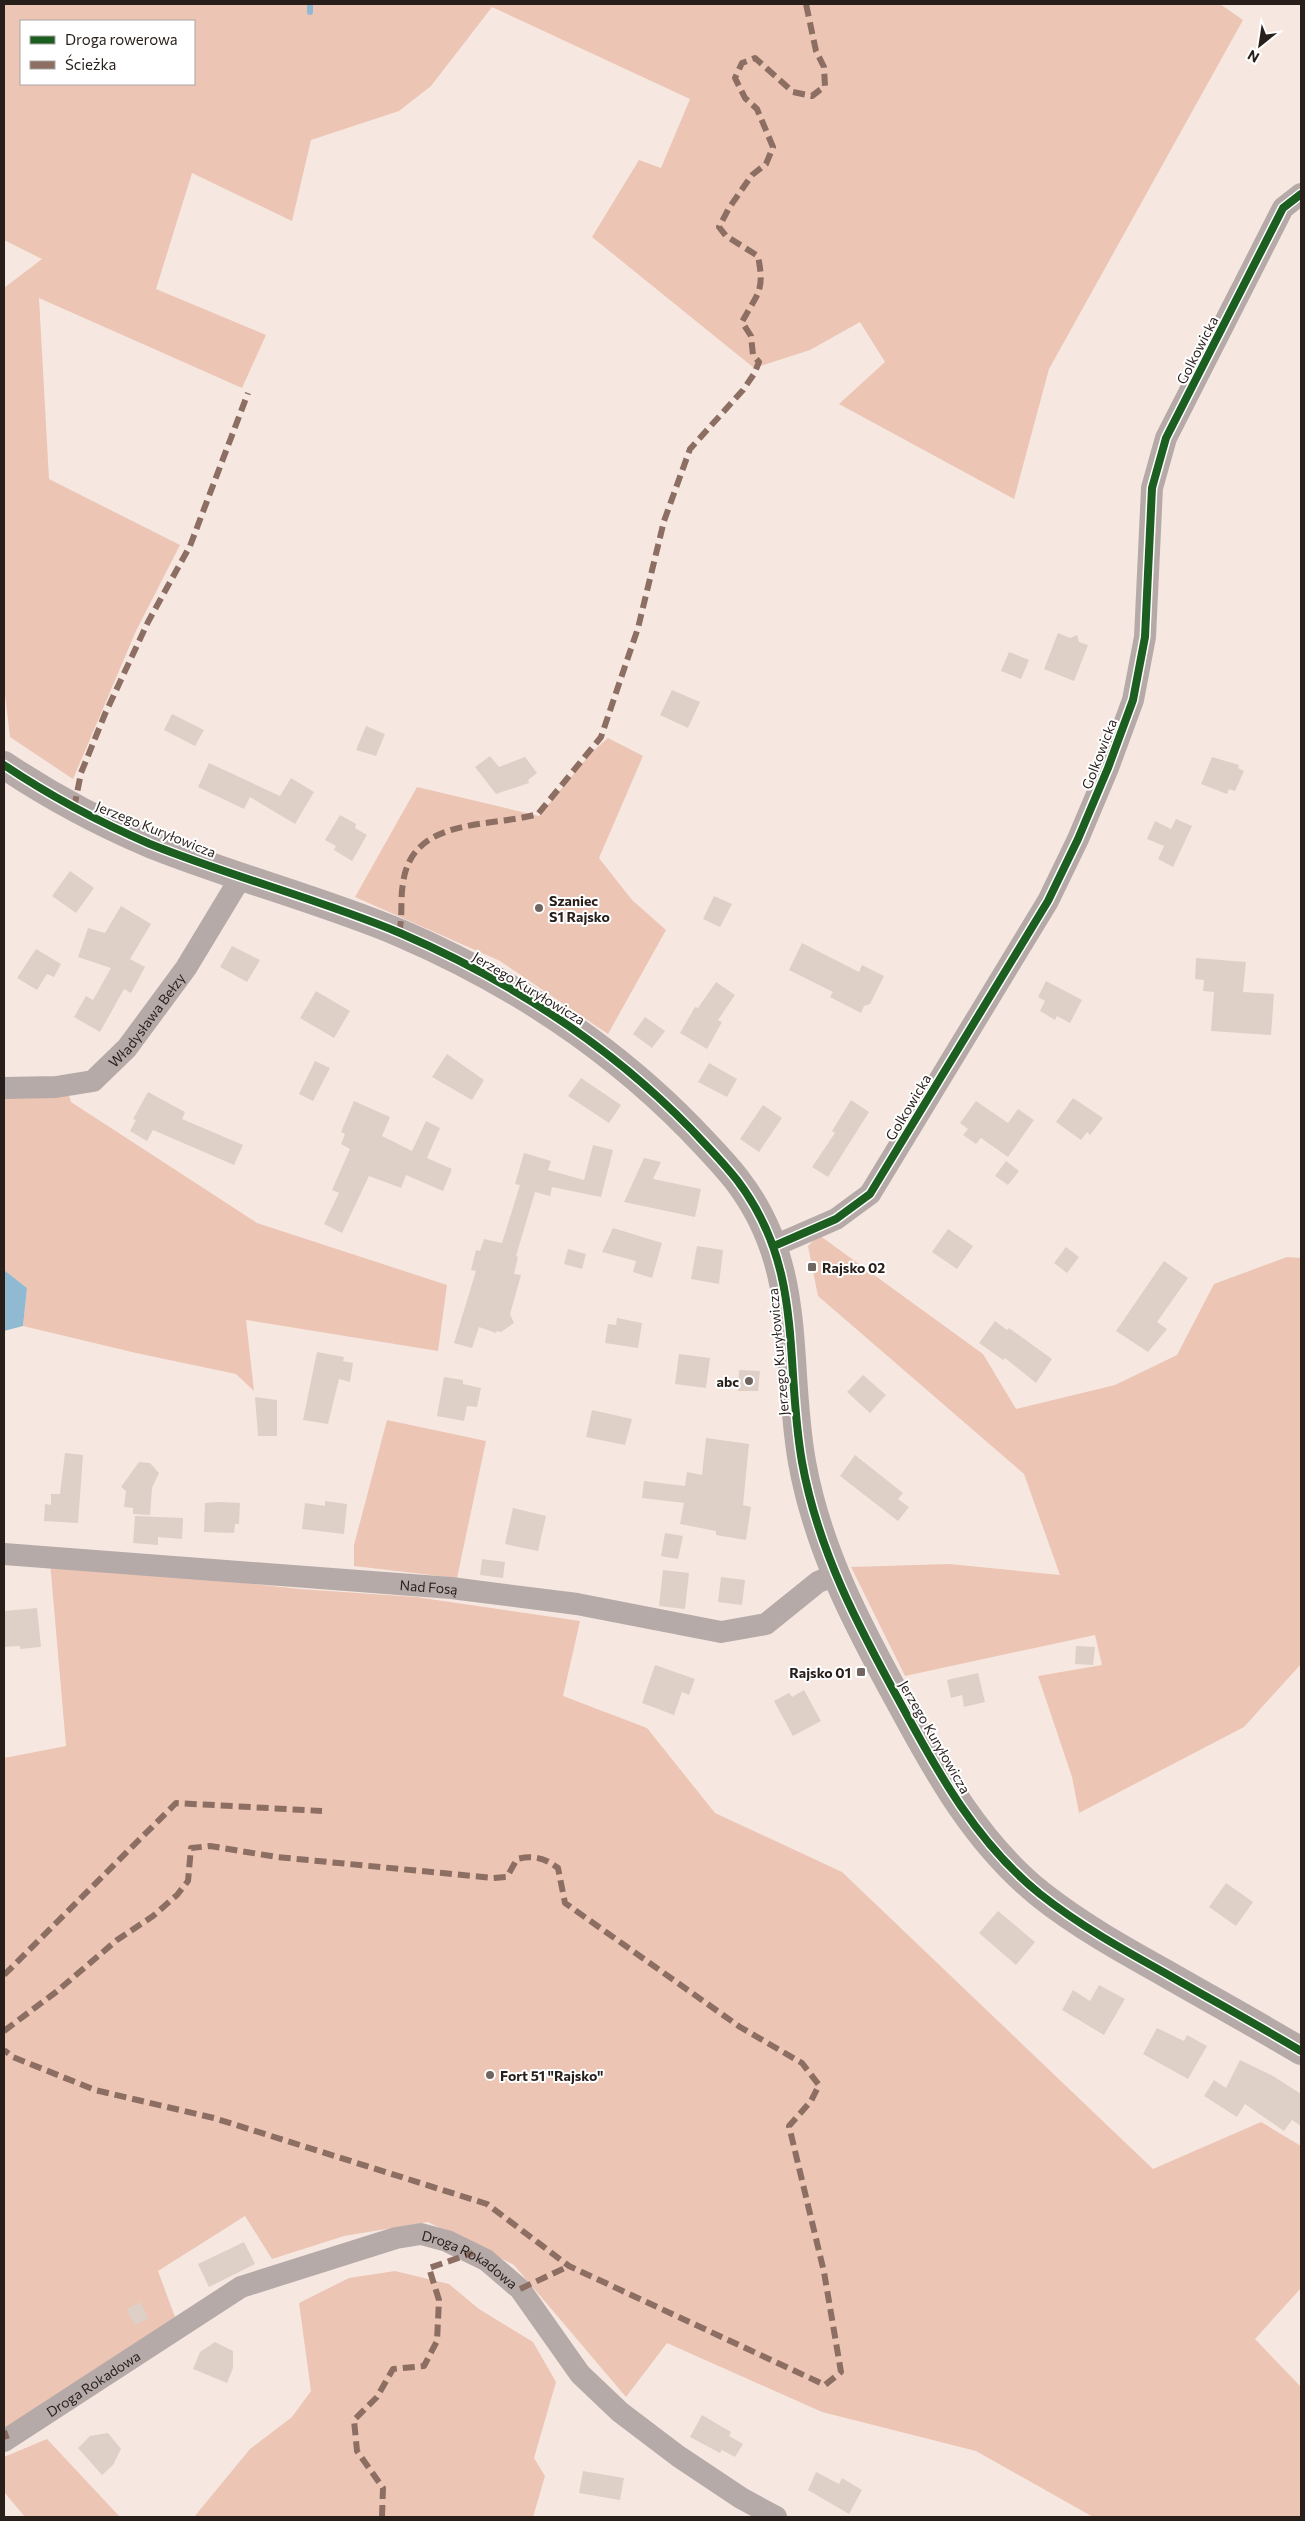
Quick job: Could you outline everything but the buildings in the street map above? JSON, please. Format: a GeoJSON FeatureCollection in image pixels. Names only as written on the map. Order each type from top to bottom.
{"type":"FeatureCollection","features":[{"type":"Feature","properties":{"kind":"street","name":"Golkowicka"},"geometry":{"type":"LineString","coordinates":[[774,1246],[836,1219],[870,1194],[1048,901],[1078,839],[1133,700],[1145,637],[1152,488],[1166,438],[1282,208],[1301,194]]}},
{"type":"Feature","properties":{"kind":"street","name":"Jerzego Kuryłowicza"},"geometry":{"type":"LineString","coordinates":[[4,765],[74,808],[152,844],[399,933],[494,978],[567,1023],[667,1105],[735,1178],[758,1210],[774,1246],[786,1290],[798,1439],[808,1490],[835,1576],[866,1640],[936,1769],[968,1819],[1003,1860],[1037,1892],[1076,1921],[1301,2051]]}},
{"type":"Feature","properties":{"kind":"street","name":"Władysława Bełzy"},"geometry":{"type":"LineString","coordinates":[[4,1088],[56,1087],[92,1081],[127,1048],[186,968],[241,876]]}},
{"type":"Feature","properties":{"kind":"street","name":"Nad Fosą"},"geometry":{"type":"LineString","coordinates":[[4,1554],[450,1588],[577,1604],[721,1632],[766,1624],[818,1582],[835,1576]]}},
{"type":"Feature","properties":{"kind":"street","name":"Droga Rokadowa"},"geometry":{"type":"LineString","coordinates":[[4,2441],[241,2287],[396,2238],[421,2234],[447,2241],[486,2260],[520,2289],[580,2374],[620,2412],[678,2456],[741,2498],[776,2517]]}},
{"type":"Feature","properties":{"kind":"shaded area"},"geometry":{"type":"Polygon","coordinates":[[[4,4],[1220,4],[1243,20],[1049,369],[1014,499],[839,404],[885,362],[860,322],[810,350],[754,368],[592,237],[639,160],[661,168],[690,99],[492,7],[431,86],[399,111],[311,140],[292,221],[192,173],[156,289],[266,335],[242,388],[39,298],[49,479],[180,545],[136,631],[73,779],[10,737],[4,686],[4,288],[42,259],[4,240],[4,4]]]}},
{"type":"Feature","properties":{"kind":"shaded area"},"geometry":{"type":"Polygon","coordinates":[[[608,738],[643,756],[599,858],[632,900],[666,930],[608,1034],[500,961],[355,897],[417,787],[539,816],[591,753],[608,738]]]}},
{"type":"Feature","properties":{"kind":"shaded area"},"geometry":{"type":"Polygon","coordinates":[[[68,1091],[71,1102],[257,1223],[447,1285],[438,1351],[246,1320],[254,1391],[236,1374],[23,1326],[27,1288],[4,1270],[4,1096],[68,1091]]]}},
{"type":"Feature","properties":{"kind":"shaded area"},"geometry":{"type":"Polygon","coordinates":[[[819,1235],[983,1354],[1016,1409],[1115,1385],[1177,1355],[1214,1284],[1287,1257],[1301,1258],[1301,1664],[1244,1727],[1079,1813],[1072,1777],[1038,1676],[1102,1665],[1095,1635],[905,1676],[851,1567],[949,1564],[1060,1575],[1024,1474],[818,1296],[808,1246],[819,1235]]]}},
{"type":"Feature","properties":{"kind":"shaded area"},"geometry":{"type":"Polygon","coordinates":[[[387,1420],[486,1441],[457,1578],[354,1566],[354,1545],[387,1420]]]}},
{"type":"Feature","properties":{"kind":"shaded area"},"geometry":{"type":"Polygon","coordinates":[[[50,1562],[300,1589],[416,1597],[580,1621],[563,1696],[647,1728],[715,1813],[842,1872],[1153,2169],[1261,2122],[1301,2146],[1301,2288],[1255,2339],[1301,2387],[1301,2517],[1093,2517],[976,2451],[822,2412],[667,2343],[626,2397],[514,2265],[428,2222],[344,2236],[272,2259],[245,2216],[158,2271],[175,2317],[4,2429],[4,1758],[66,1746],[50,1562]]]}},
{"type":"Feature","properties":{"kind":"shaded area"},"geometry":{"type":"Polygon","coordinates":[[[395,2271],[449,2284],[479,2309],[533,2342],[556,2382],[534,2458],[545,2476],[533,2517],[194,2517],[250,2449],[292,2417],[311,2391],[299,2303],[349,2278],[395,2271]]]}},
{"type":"Feature","properties":{"kind":"shaded area"},"geometry":{"type":"Polygon","coordinates":[[[47,2439],[120,2517],[25,2517],[4,2492],[4,2457],[47,2439]]]}},
{"type":"Feature","properties":{"kind":"water"},"geometry":{"type":"Polygon","coordinates":[[[4,1270],[27,1288],[23,1326],[4,1331],[4,1270]]]}},
{"type":"Feature","properties":{"kind":"waterway"},"geometry":{"type":"LineString","coordinates":[[310,4],[310,12]]}},
{"type":"Feature","properties":{"kind":"marked path"},"geometry":{"type":"LineString","coordinates":[[399,933],[403,883],[409,861],[421,846],[437,835],[456,829],[538,814],[601,737],[638,628],[664,521],[690,449],[743,390],[754,374],[759,362],[753,355],[751,336],[742,322],[759,291],[761,277],[758,256],[726,236],[719,227],[729,208],[752,175],[766,164],[773,147],[757,109],[745,98],[735,78],[742,63],[755,58],[793,92],[812,96],[825,86],[824,67],[816,51],[806,4]]}},
{"type":"Feature","properties":{"kind":"marked path"},"geometry":{"type":"LineString","coordinates":[[74,808],[81,773],[105,714],[148,622],[190,546],[248,393]]}},
{"type":"Feature","properties":{"kind":"marked path"},"geometry":{"type":"LineString","coordinates":[[4,1975],[176,1803],[322,1811]]}},
{"type":"Feature","properties":{"kind":"marked path"},"geometry":{"type":"LineString","coordinates":[[4,2031],[56,1992],[117,1940],[153,1916],[177,1895],[188,1881],[191,1848],[210,1846],[277,1857],[493,1878],[507,1877],[517,1859],[534,1857],[544,1860],[558,1868],[565,1903],[740,2027],[802,2063],[819,2085],[811,2101],[789,2126],[824,2272],[841,2372],[825,2385],[569,2266],[487,2204],[214,2118],[95,2090],[13,2057],[4,2050]]}},
{"type":"Feature","properties":{"kind":"marked path"},"geometry":{"type":"LineString","coordinates":[[382,2517],[383,2488],[357,2451],[354,2420],[377,2397],[393,2369],[424,2366],[437,2341],[439,2300],[429,2268],[473,2253]]}},
{"type":"Feature","properties":{"kind":"marked path"},"geometry":{"type":"LineString","coordinates":[[520,2289],[569,2266]]}},
{"type":"Feature","properties":{"kind":"marked path"},"geometry":{"type":"LineString","coordinates":[[4,2431],[7,2439]]}},
{"type":"Feature","properties":{"kind":"cycle path"},"geometry":{"type":"LineString","coordinates":[[774,1246],[836,1219],[870,1194],[1048,901],[1078,839],[1108,768],[1133,700],[1145,637],[1152,488],[1166,438],[1283,208],[1301,194]]}},
{"type":"Feature","properties":{"kind":"cycle path"},"geometry":{"type":"LineString","coordinates":[[4,765],[75,808],[150,844],[400,933],[480,972],[518,993],[591,1042],[626,1069],[691,1129],[721,1160],[737,1180],[759,1213],[773,1247],[783,1281],[788,1316],[802,1462],[818,1527],[829,1558],[870,1647],[946,1783],[979,1831],[997,1853],[1040,1894],[1117,1946],[1301,2051]]}},
{"type":"Feature","properties":{"kind":"place","name":"Szaniec S1 Rajsko"},"geometry":{"type":"Point","coordinates":[539,908]}},
{"type":"Feature","properties":{"kind":"place","name":"Rajsko 02"},"geometry":{"type":"Point","coordinates":[812,1267]}},
{"type":"Feature","properties":{"kind":"place","name":"abc"},"geometry":{"type":"Point","coordinates":[749,1381]}},
{"type":"Feature","properties":{"kind":"place","name":"Rajsko 01"},"geometry":{"type":"Point","coordinates":[861,1672]}},
{"type":"Feature","properties":{"kind":"place","name":"Fort 51 \"Rajsko\""},"geometry":{"type":"Point","coordinates":[490,2075]}}]}
